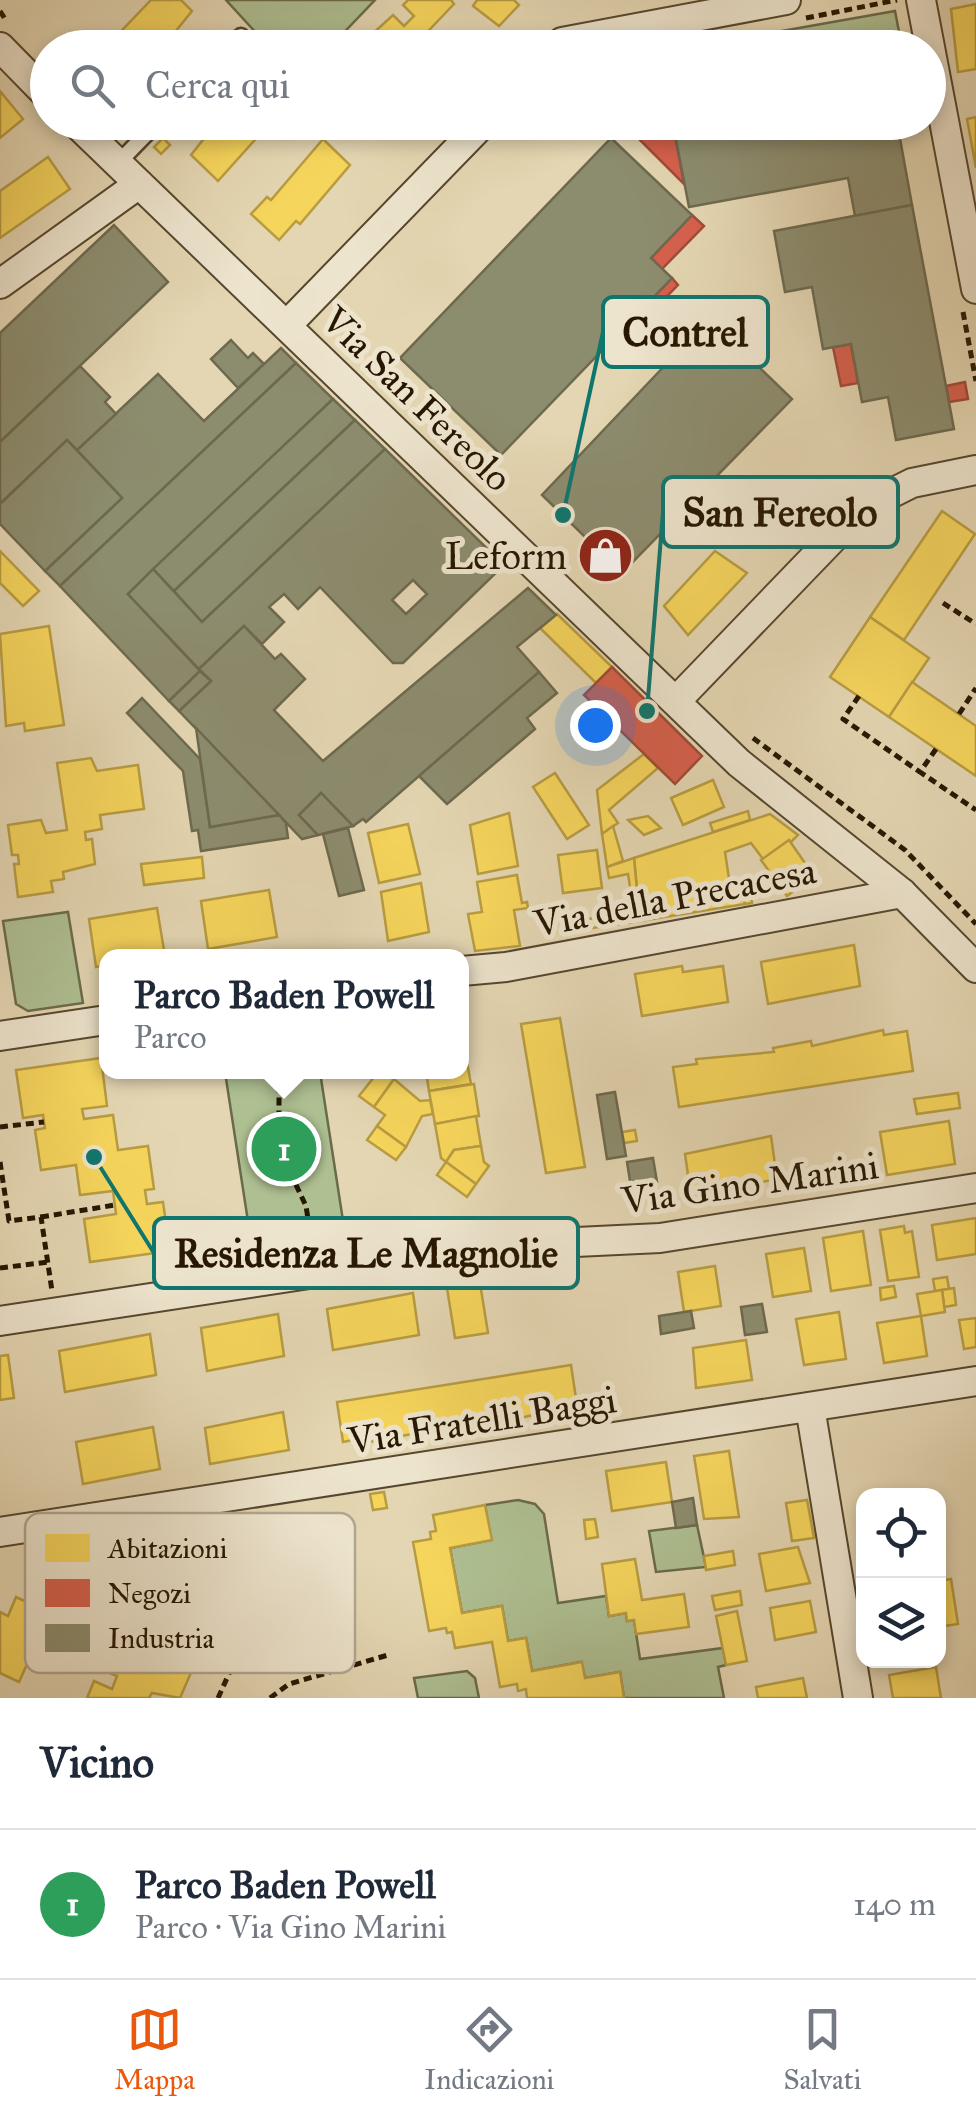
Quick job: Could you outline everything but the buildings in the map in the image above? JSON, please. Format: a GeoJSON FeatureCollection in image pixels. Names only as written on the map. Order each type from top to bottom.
{"type":"FeatureCollection","features":[{"type":"Feature","properties":{"kind":"street"},"geometry":{"type":"LineString","coordinates":[[626,30],[786,0]]}},
{"type":"Feature","properties":{"kind":"street"},"geometry":{"type":"LineString","coordinates":[[921,0],[928,30]]}},
{"type":"Feature","properties":{"kind":"street"},"geometry":{"type":"LineString","coordinates":[[2,53],[30,79]]}},
{"type":"Feature","properties":{"kind":"street"},"geometry":{"type":"LineString","coordinates":[[946,115],[970,226],[976,289]]}},
{"type":"Feature","properties":{"kind":"street","name":"Via San Fereolo"},"geometry":{"type":"LineString","coordinates":[[93,140],[739,763],[902,893],[976,968]]}},
{"type":"Feature","properties":{"kind":"street"},"geometry":{"type":"LineString","coordinates":[[287,325],[467,140]]}},
{"type":"Feature","properties":{"kind":"street"},"geometry":{"type":"LineString","coordinates":[[0,284],[139,184]]}},
{"type":"Feature","properties":{"kind":"street"},"geometry":{"type":"LineString","coordinates":[[676,701],[862,508],[912,483],[976,470]]}},
{"type":"Feature","properties":{"kind":"street","name":"Via della Precacesa"},"geometry":{"type":"LineString","coordinates":[[469,970],[506,967],[902,893]]}},
{"type":"Feature","properties":{"kind":"street"},"geometry":{"type":"LineString","coordinates":[[1,1027],[99,1020]]}},
{"type":"Feature","properties":{"kind":"street","name":"Via Gino Marini"},"geometry":{"type":"LineString","coordinates":[[0,1321],[493,1246],[660,1238],[976,1188]]}},
{"type":"Feature","properties":{"kind":"street","name":"Via Fratelli Baggi"},"geometry":{"type":"LineString","coordinates":[[123,1513],[976,1381]]}},
{"type":"Feature","properties":{"kind":"street"},"geometry":{"type":"LineString","coordinates":[[810,1407],[858,1698]]}},
{"type":"Feature","properties":{"kind":"street","name":"Via Fratelli Baggi"},"geometry":{"type":"LineString","coordinates":[[0,1532],[25,1528]]}},
{"type":"Feature","properties":{"kind":"lane"},"geometry":{"type":"LineString","coordinates":[[118,164],[141,140]]}},
{"type":"Feature","properties":{"kind":"path"},"geometry":{"type":"LineString","coordinates":[[943,603],[976,624]]}},
{"type":"Feature","properties":{"kind":"path"},"geometry":{"type":"LineString","coordinates":[[959,714],[976,688]]}},
{"type":"Feature","properties":{"kind":"path"},"geometry":{"type":"LineString","coordinates":[[859,696],[842,719],[976,810]]}},
{"type":"Feature","properties":{"kind":"path"},"geometry":{"type":"LineString","coordinates":[[748,733],[905,850],[976,924]]}},
{"type":"Feature","properties":{"kind":"path"},"geometry":{"type":"LineString","coordinates":[[920,772],[936,749]]}},
{"type":"Feature","properties":{"kind":"path"},"geometry":{"type":"LineString","coordinates":[[275,1079],[279,1149],[306,1206],[316,1273]]}},
{"type":"Feature","properties":{"kind":"path"},"geometry":{"type":"LineString","coordinates":[[0,1127],[44,1122]]}},
{"type":"Feature","properties":{"kind":"path"},"geometry":{"type":"LineString","coordinates":[[0,1162],[9,1221],[115,1205]]}},
{"type":"Feature","properties":{"kind":"path"},"geometry":{"type":"LineString","coordinates":[[41,1217],[55,1313]]}},
{"type":"Feature","properties":{"kind":"path"},"geometry":{"type":"LineString","coordinates":[[0,1268],[48,1262]]}},
{"type":"Feature","properties":{"kind":"path"},"geometry":{"type":"LineString","coordinates":[[301,1486],[302,1513]]}},
{"type":"Feature","properties":{"kind":"path"},"geometry":{"type":"LineString","coordinates":[[174,1505],[174,1513]]}},
{"type":"Feature","properties":{"kind":"path"},"geometry":{"type":"LineString","coordinates":[[355,1665],[388,1655]]}},
{"type":"Feature","properties":{"kind":"path"},"geometry":{"type":"LineString","coordinates":[[218,1698],[230,1673]]}},
{"type":"Feature","properties":{"kind":"path"},"geometry":{"type":"LineString","coordinates":[[270,1698],[289,1684],[327,1673]]}},
{"type":"Feature","properties":{"kind":"green space"},"geometry":{"type":"Polygon","coordinates":[[[226,0],[375,0],[346,30],[254,30],[226,0]]]}},
{"type":"Feature","properties":{"kind":"green space"},"geometry":{"type":"Polygon","coordinates":[[[895,11],[899,30],[788,30],[895,11]]]}},
{"type":"Feature","properties":{"kind":"green space"},"geometry":{"type":"Polygon","coordinates":[[[863,478],[797,548],[738,493],[863,478]]]}},
{"type":"Feature","properties":{"kind":"green space"},"geometry":{"type":"Polygon","coordinates":[[[68,912],[83,1003],[28,1011],[16,1004],[3,921],[68,912]]]}},
{"type":"Feature","properties":{"kind":"green space"},"geometry":{"type":"Polygon","coordinates":[[[226,1079],[321,1079],[348,1253],[255,1267],[226,1079]]]}},
{"type":"Feature","properties":{"kind":"green space"},"geometry":{"type":"Polygon","coordinates":[[[518,1500],[535,1504],[544,1514],[558,1603],[606,1596],[609,1616],[626,1613],[627,1621],[634,1620],[640,1659],[723,1648],[726,1665],[718,1667],[724,1698],[624,1698],[620,1672],[585,1678],[581,1662],[532,1671],[526,1638],[508,1641],[502,1606],[462,1613],[450,1548],[491,1540],[485,1505],[518,1500]]]}},
{"type":"Feature","properties":{"kind":"green space"},"geometry":{"type":"Polygon","coordinates":[[[697,1525],[706,1567],[656,1572],[649,1531],[697,1525]]]}},
{"type":"Feature","properties":{"kind":"green space"},"geometry":{"type":"Polygon","coordinates":[[[467,1671],[475,1678],[479,1698],[418,1698],[414,1678],[467,1671]]]}},
{"type":"Feature","properties":{"kind":"place","name":"Contrel"},"geometry":{"type":"Point","coordinates":[563,515]}},
{"type":"Feature","properties":{"kind":"place","name":"Leform"},"geometry":{"type":"Point","coordinates":[606,556]}},
{"type":"Feature","properties":{"kind":"place","name":"San Fereolo"},"geometry":{"type":"Point","coordinates":[647,711]}},
{"type":"Feature","properties":{"kind":"place","name":"Parco Baden Powell"},"geometry":{"type":"Point","coordinates":[284,1149]}},
{"type":"Feature","properties":{"kind":"place","name":"Residenza Le Magnolie"},"geometry":{"type":"Point","coordinates":[94,1157]}}]}
